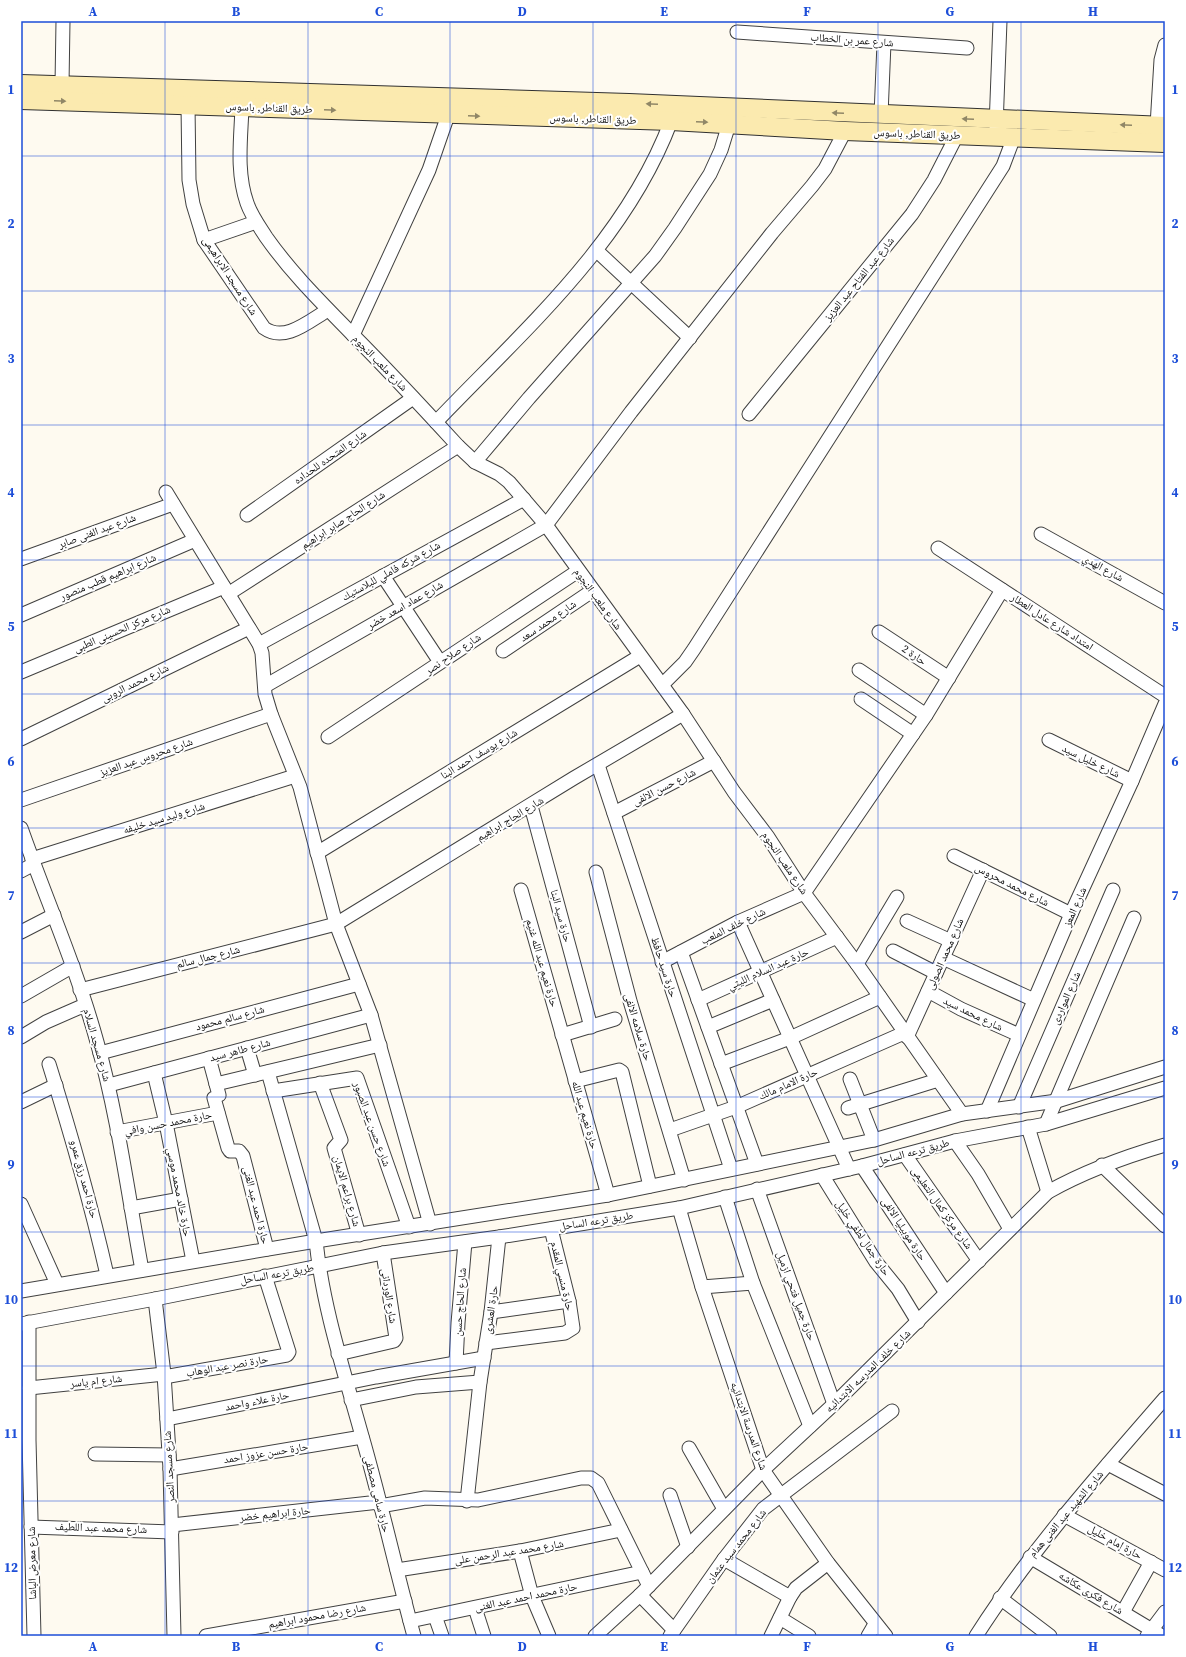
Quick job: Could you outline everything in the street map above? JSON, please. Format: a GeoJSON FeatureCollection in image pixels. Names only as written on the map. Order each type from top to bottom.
{"type":"FeatureCollection","features":[{"type":"Feature","properties":{"kind":"main road","name":"طريق القناطر, باسوس"},"geometry":{"type":"LineString","coordinates":[[21,84],[629,103],[881,115],[996,129],[1014,137],[1165,143]]}},
{"type":"Feature","properties":{"kind":"main road","name":"طريق القناطر, باسوس"},"geometry":{"type":"LineString","coordinates":[[21,100],[448,115],[671,121],[845,131],[957,135],[996,129],[1161,126]]}},
{"type":"Feature","properties":{"kind":"street"},"geometry":{"type":"LineString","coordinates":[[62,85],[63,21]]}},
{"type":"Feature","properties":{"kind":"street"},"geometry":{"type":"LineString","coordinates":[[996,129],[1000,21]]}},
{"type":"Feature","properties":{"kind":"street","name":"شارع عمر بن الخطاب"},"geometry":{"type":"LineString","coordinates":[[737,32],[967,48]]}},
{"type":"Feature","properties":{"kind":"street"},"geometry":{"type":"LineString","coordinates":[[881,115],[884,42]]}},
{"type":"Feature","properties":{"kind":"street"},"geometry":{"type":"LineString","coordinates":[[1161,126],[1161,60],[1165,45]]}},
{"type":"Feature","properties":{"kind":"street","name":"شارع مسجد الابراهيمى"},"geometry":{"type":"LineString","coordinates":[[188,105],[189,180],[193,204],[204,240],[264,328],[271,333],[289,333],[328,310]]}},
{"type":"Feature","properties":{"kind":"street","name":"شارع ملعب النجوم"},"geometry":{"type":"LineString","coordinates":[[242,107],[240,164],[242,184],[247,204],[256,222],[285,262],[328,310],[458,446],[476,462],[500,474],[509,482],[546,525],[592,591],[683,714],[804,893],[857,964],[962,1114]]}},
{"type":"Feature","properties":{"kind":"street"},"geometry":{"type":"LineString","coordinates":[[353,335],[429,170],[448,115]]}},
{"type":"Feature","properties":{"kind":"street"},"geometry":{"type":"LineString","coordinates":[[436,422],[552,303],[597,251],[646,176],[671,121]]}},
{"type":"Feature","properties":{"kind":"street"},"geometry":{"type":"LineString","coordinates":[[476,462],[529,398],[631,283],[675,228],[710,174],[721,150],[729,124]]}},
{"type":"Feature","properties":{"kind":"street"},"geometry":{"type":"LineString","coordinates":[[546,525],[772,233],[812,186],[828,164],[845,131]]}},
{"type":"Feature","properties":{"kind":"street","name":"شارع عبد الفتاح عبد العزيز"},"geometry":{"type":"LineString","coordinates":[[749,414],[919,204],[934,180],[957,135]]}},
{"type":"Feature","properties":{"kind":"street"},"geometry":{"type":"LineString","coordinates":[[662,685],[678,670],[694,649],[1003,166],[1014,137]]}},
{"type":"Feature","properties":{"kind":"street"},"geometry":{"type":"LineString","coordinates":[[204,240],[256,222]]}},
{"type":"Feature","properties":{"kind":"street"},"geometry":{"type":"LineString","coordinates":[[597,251],[690,338]]}},
{"type":"Feature","properties":{"kind":"street","name":"شارع المتحده للحداده"},"geometry":{"type":"LineString","coordinates":[[247,516],[413,398]]}},
{"type":"Feature","properties":{"kind":"street","name":"شارع الحاج صابر ابراهيم"},"geometry":{"type":"LineString","coordinates":[[226,590],[458,446]]}},
{"type":"Feature","properties":{"kind":"street"},"geometry":{"type":"LineString","coordinates":[[166,492],[249,628],[262,653],[265,686],[271,714],[300,787],[336,924],[371,1015],[430,1224]]}},
{"type":"Feature","properties":{"kind":"street","name":"شارع شركه فاملي للبلاستيك"},"geometry":{"type":"LineString","coordinates":[[258,644],[524,499]]}},
{"type":"Feature","properties":{"kind":"street","name":"شارع عبد الغنى صابر"},"geometry":{"type":"LineString","coordinates":[[21,559],[173,504]]}},
{"type":"Feature","properties":{"kind":"street","name":"شارع عماد اسعد خضر"},"geometry":{"type":"LineString","coordinates":[[265,686],[546,525]]}},
{"type":"Feature","properties":{"kind":"street","name":"شارع الهدي"},"geometry":{"type":"LineString","coordinates":[[1041,534],[1165,603]]}},
{"type":"Feature","properties":{"kind":"street","name":"شارع ابراهيم قطب منصور"},"geometry":{"type":"LineString","coordinates":[[21,615],[195,540]]}},
{"type":"Feature","properties":{"kind":"street","name":"امتداد شارع عادل العطار"},"geometry":{"type":"LineString","coordinates":[[938,548],[1165,696]]}},
{"type":"Feature","properties":{"kind":"street","name":"شارع صلاح نصر"},"geometry":{"type":"LineString","coordinates":[[328,737],[578,571]]}},
{"type":"Feature","properties":{"kind":"street"},"geometry":{"type":"LineString","coordinates":[[383,576],[440,662]]}},
{"type":"Feature","properties":{"kind":"street","name":"شارع مركز الحسينى الطبى"},"geometry":{"type":"LineString","coordinates":[[21,672],[226,590]]}},
{"type":"Feature","properties":{"kind":"street"},"geometry":{"type":"LineString","coordinates":[[804,893],[926,715],[1002,590]]}},
{"type":"Feature","properties":{"kind":"street","name":"شارع محمد سعد"},"geometry":{"type":"LineString","coordinates":[[503,651],[592,591]]}},
{"type":"Feature","properties":{"kind":"street","name":"شارع محمد الروبى"},"geometry":{"type":"LineString","coordinates":[[21,739],[249,628]]}},
{"type":"Feature","properties":{"kind":"street","name":"حارة 2"},"geometry":{"type":"LineString","coordinates":[[879,632],[949,678]]}},
{"type":"Feature","properties":{"kind":"street","name":"شارع يوسف احمد البنا"},"geometry":{"type":"LineString","coordinates":[[317,852],[640,656]]}},
{"type":"Feature","properties":{"kind":"street"},"geometry":{"type":"LineString","coordinates":[[859,670],[926,715]]}},
{"type":"Feature","properties":{"kind":"street"},"geometry":{"type":"LineString","coordinates":[[861,699],[913,734]]}},
{"type":"Feature","properties":{"kind":"street","name":"شارع المعز"},"geometry":{"type":"LineString","coordinates":[[987,1111],[1071,914],[1132,781],[1165,704]]}},
{"type":"Feature","properties":{"kind":"street","name":"شارع محروس عبد العزيز"},"geometry":{"type":"LineString","coordinates":[[21,800],[271,714]]}},
{"type":"Feature","properties":{"kind":"street","name":"شارع الحاج ابراهيم"},"geometry":{"type":"LineString","coordinates":[[336,924],[531,806],[574,778],[598,766],[683,714]]}},
{"type":"Feature","properties":{"kind":"street","name":"شارع خليل سيد"},"geometry":{"type":"LineString","coordinates":[[1049,740],[1132,781]]}},
{"type":"Feature","properties":{"kind":"street","name":"شارع حسن الالفى"},"geometry":{"type":"LineString","coordinates":[[614,813],[714,761]]}},
{"type":"Feature","properties":{"kind":"street","name":"حارة سيد حافظ"},"geometry":{"type":"LineString","coordinates":[[598,766],[731,1169]]}},
{"type":"Feature","properties":{"kind":"street","name":"شارع وليد سيد خليفه"},"geometry":{"type":"LineString","coordinates":[[21,871],[33,862],[295,776]]}},
{"type":"Feature","properties":{"kind":"street","name":"حارة سيد البنا"},"geometry":{"type":"LineString","coordinates":[[531,806],[591,1027]]}},
{"type":"Feature","properties":{"kind":"street","name":"شارع مسجد السلام"},"geometry":{"type":"LineString","coordinates":[[21,828],[73,966],[109,1085],[142,1270]]}},
{"type":"Feature","properties":{"kind":"street","name":"شارع محمد محروس"},"geometry":{"type":"LineString","coordinates":[[954,856],[1071,914]]}},
{"type":"Feature","properties":{"kind":"street","name":"شارع محمد الصولى"},"geometry":{"type":"LineString","coordinates":[[906,1035],[928,991],[983,870]]}},
{"type":"Feature","properties":{"kind":"street","name":"حارة سلامه الالفى"},"geometry":{"type":"LineString","coordinates":[[596,872],[630,1001],[684,1180]]}},
{"type":"Feature","properties":{"kind":"street","name":"حارة نعيم عبد الله غنيم"},"geometry":{"type":"LineString","coordinates":[[521,890],[562,1035]]}},
{"type":"Feature","properties":{"kind":"street","name":"شارع المواردى"},"geometry":{"type":"LineString","coordinates":[[1019,1107],[1114,890]]}},
{"type":"Feature","properties":{"kind":"street","name":"شارع خلف الملعب"},"geometry":{"type":"LineString","coordinates":[[662,962],[738,922],[804,893]]}},
{"type":"Feature","properties":{"kind":"street"},"geometry":{"type":"LineString","coordinates":[[857,964],[897,896]]}},
{"type":"Feature","properties":{"kind":"street"},"geometry":{"type":"LineString","coordinates":[[21,932],[54,915]]}},
{"type":"Feature","properties":{"kind":"street"},"geometry":{"type":"LineString","coordinates":[[1046,1124],[1134,918]]}},
{"type":"Feature","properties":{"kind":"street"},"geometry":{"type":"LineString","coordinates":[[907,921],[951,941]]}},
{"type":"Feature","properties":{"kind":"street"},"geometry":{"type":"LineString","coordinates":[[738,922],[849,1169]]}},
{"type":"Feature","properties":{"kind":"street","name":"شارع جمال سالم"},"geometry":{"type":"LineString","coordinates":[[80,990],[336,924]]}},
{"type":"Feature","properties":{"kind":"street","name":"حارة عبد السلام الليثي"},"geometry":{"type":"LineString","coordinates":[[698,1000],[837,937]]}},
{"type":"Feature","properties":{"kind":"street"},"geometry":{"type":"LineString","coordinates":[[893,951],[936,973]]}},
{"type":"Feature","properties":{"kind":"street"},"geometry":{"type":"LineString","coordinates":[[681,952],[756,1164]]}},
{"type":"Feature","properties":{"kind":"street"},"geometry":{"type":"LineString","coordinates":[[943,958],[1034,1000]]}},
{"type":"Feature","properties":{"kind":"street"},"geometry":{"type":"LineString","coordinates":[[21,996],[73,966]]}},
{"type":"Feature","properties":{"kind":"street","name":"شارع سالم محمود"},"geometry":{"type":"LineString","coordinates":[[100,1053],[359,984]]}},
{"type":"Feature","properties":{"kind":"street","name":"شارع محمد سيد"},"geometry":{"type":"LineString","coordinates":[[928,991],[961,1009],[1019,1035]]}},
{"type":"Feature","properties":{"kind":"street"},"geometry":{"type":"LineString","coordinates":[[721,1064],[790,1038],[880,997]]}},
{"type":"Feature","properties":{"kind":"street"},"geometry":{"type":"LineString","coordinates":[[708,1027],[773,1000]]}},
{"type":"Feature","properties":{"kind":"street"},"geometry":{"type":"LineString","coordinates":[[21,1037],[46,1022],[85,1005]]}},
{"type":"Feature","properties":{"kind":"street","name":"شارع طاهر سيد"},"geometry":{"type":"LineString","coordinates":[[109,1085],[371,1015]]}},
{"type":"Feature","properties":{"kind":"street"},"geometry":{"type":"LineString","coordinates":[[562,1035],[615,1020]]}},
{"type":"Feature","properties":{"kind":"street","name":"حارة نعيم عبد الله"},"geometry":{"type":"LineString","coordinates":[[562,1035],[608,1196]]}},
{"type":"Feature","properties":{"kind":"street","name":"حارة الامام مالك"},"geometry":{"type":"LineString","coordinates":[[670,1130],[736,1107],[906,1035]]}},
{"type":"Feature","properties":{"kind":"street"},"geometry":{"type":"LineString","coordinates":[[216,1084],[380,1045]]}},
{"type":"Feature","properties":{"kind":"street"},"geometry":{"type":"LineString","coordinates":[[247,1048],[255,1075]]}},
{"type":"Feature","properties":{"kind":"street"},"geometry":{"type":"LineString","coordinates":[[209,1058],[218,1096],[214,1097],[218,1113]]}},
{"type":"Feature","properties":{"kind":"street","name":"حارة احمد رزق عمرو"},"geometry":{"type":"LineString","coordinates":[[49,1064],[93,1212],[107,1275]]}},
{"type":"Feature","properties":{"kind":"street","name":"طريق ترعه الساحل"},"geometry":{"type":"LineString","coordinates":[[21,1291],[192,1261],[608,1196],[874,1140],[962,1114],[1057,1101],[1165,1067]]}},
{"type":"Feature","properties":{"kind":"street"},"geometry":{"type":"LineString","coordinates":[[576,1081],[619,1070],[622,1072],[650,1186]]}},
{"type":"Feature","properties":{"kind":"street","name":"حارة سامى مصطفى"},"geometry":{"type":"LineString","coordinates":[[268,1072],[316,1241],[318,1267],[338,1354],[362,1437],[414,1636]]}},
{"type":"Feature","properties":{"kind":"street","name":"حارة خالد محمد موسي"},"geometry":{"type":"LineString","coordinates":[[154,1073],[166,1123],[192,1261]]}},
{"type":"Feature","properties":{"kind":"street","name":"شارع حسن عبد الصبور"},"geometry":{"type":"LineString","coordinates":[[273,1091],[357,1078],[408,1227]]}},
{"type":"Feature","properties":{"kind":"street"},"geometry":{"type":"LineString","coordinates":[[850,1079],[853,1106],[874,1140]]}},
{"type":"Feature","properties":{"kind":"street"},"geometry":{"type":"LineString","coordinates":[[853,1106],[938,1080]]}},
{"type":"Feature","properties":{"kind":"street","name":"شارع براعم الايمان"},"geometry":{"type":"LineString","coordinates":[[320,1083],[341,1140],[334,1148],[359,1235]]}},
{"type":"Feature","properties":{"kind":"street"},"geometry":{"type":"LineString","coordinates":[[21,1102],[56,1085]]}},
{"type":"Feature","properties":{"kind":"street","name":"طريق ترعه الساحل"},"geometry":{"type":"LineString","coordinates":[[25,1323],[155,1299],[383,1253],[499,1237],[679,1208],[862,1166],[955,1141],[1046,1124],[1165,1088]]}},
{"type":"Feature","properties":{"kind":"street","name":"حارة محمد حسن وافي"},"geometry":{"type":"LineString","coordinates":[[117,1132],[218,1113]]}},
{"type":"Feature","properties":{"kind":"street","name":"حارة احمد عبد الغنى"},"geometry":{"type":"LineString","coordinates":[[218,1113],[228,1148],[230,1151],[240,1151],[243,1156],[267,1249]]}},
{"type":"Feature","properties":{"kind":"street"},"geometry":{"type":"LineString","coordinates":[[1028,1127],[1048,1192]]}},
{"type":"Feature","properties":{"kind":"street"},"geometry":{"type":"LineString","coordinates":[[955,1141],[978,1174],[1010,1230]]}},
{"type":"Feature","properties":{"kind":"street","name":"شارع خلف المدرسه الابتدائيه"},"geometry":{"type":"LineString","coordinates":[[596,1636],[645,1591],[763,1470],[834,1404],[1048,1192],[1074,1177],[1102,1165],[1164,1147]]}},
{"type":"Feature","properties":{"kind":"street","name":"شارع مركز كمال التعليمى"},"geometry":{"type":"LineString","coordinates":[[905,1155],[979,1261]]}},
{"type":"Feature","properties":{"kind":"street"},"geometry":{"type":"LineString","coordinates":[[1102,1165],[1165,1226]]}},
{"type":"Feature","properties":{"kind":"street","name":"حارة موبيليا الالفى"},"geometry":{"type":"LineString","coordinates":[[862,1166],[946,1293]]}},
{"type":"Feature","properties":{"kind":"street","name":"حارة جمال لطفي خليل"},"geometry":{"type":"LineString","coordinates":[[822,1175],[876,1262],[898,1289],[918,1322]]}},
{"type":"Feature","properties":{"kind":"street","name":"حارة جميل فتحي ازميل"},"geometry":{"type":"LineString","coordinates":[[757,1189],[834,1404]]}},
{"type":"Feature","properties":{"kind":"street"},"geometry":{"type":"LineString","coordinates":[[725,1197],[753,1282],[810,1426]]}},
{"type":"Feature","properties":{"kind":"street"},"geometry":{"type":"LineString","coordinates":[[131,1208],[181,1199]]}},
{"type":"Feature","properties":{"kind":"street"},"geometry":{"type":"LineString","coordinates":[[21,1204],[57,1284]]}},
{"type":"Feature","properties":{"kind":"street","name":"شارع المدرسة الابتدائيه"},"geometry":{"type":"LineString","coordinates":[[679,1208],[702,1287],[763,1470],[828,1563],[886,1636]]}},
{"type":"Feature","properties":{"kind":"street","name":"حارة منسي المقدم"},"geometry":{"type":"LineString","coordinates":[[486,1343],[571,1331],[573,1324],[551,1229]]}},
{"type":"Feature","properties":{"kind":"street","name":"حارة العشرى"},"geometry":{"type":"LineString","coordinates":[[467,1501],[480,1382],[491,1312],[499,1237]]}},
{"type":"Feature","properties":{"kind":"street","name":"شارع الحاج حسن"},"geometry":{"type":"LineString","coordinates":[[456,1363],[458,1323],[466,1242]]}},
{"type":"Feature","properties":{"kind":"street","name":"شارع الوردانى"},"geometry":{"type":"LineString","coordinates":[[338,1354],[394,1341],[396,1338],[383,1253]]}},
{"type":"Feature","properties":{"kind":"street","name":"حارة نصر عبد الوهاب"},"geometry":{"type":"LineString","coordinates":[[164,1375],[288,1353],[265,1276]]}},
{"type":"Feature","properties":{"kind":"street"},"geometry":{"type":"LineString","coordinates":[[702,1287],[753,1282]]}},
{"type":"Feature","properties":{"kind":"street","name":"شارع مسجد النصر"},"geometry":{"type":"LineString","coordinates":[[155,1299],[164,1375],[170,1468],[174,1636]]}},
{"type":"Feature","properties":{"kind":"street"},"geometry":{"type":"LineString","coordinates":[[491,1312],[568,1301]]}},
{"type":"Feature","properties":{"kind":"street","name":"شارع معرض الباشا"},"geometry":{"type":"LineString","coordinates":[[25,1323],[29,1388],[34,1636]]}},
{"type":"Feature","properties":{"kind":"street","name":"حارة علاء واحمد"},"geometry":{"type":"LineString","coordinates":[[167,1419],[346,1383],[484,1358]]}},
{"type":"Feature","properties":{"kind":"street","name":"شارع ام ياسر"},"geometry":{"type":"LineString","coordinates":[[29,1388],[164,1375]]}},
{"type":"Feature","properties":{"kind":"street"},"geometry":{"type":"LineString","coordinates":[[351,1400],[416,1388],[480,1382]]}},
{"type":"Feature","properties":{"kind":"street","name":"شارع الشهيد عبد الغنى همام"},"geometry":{"type":"LineString","coordinates":[[976,1636],[1000,1598],[1030,1557],[1064,1515],[1165,1398]]}},
{"type":"Feature","properties":{"kind":"street","name":"شارع محمد سيد عثمان"},"geometry":{"type":"LineString","coordinates":[[672,1633],[724,1559],[763,1509],[892,1411]]}},
{"type":"Feature","properties":{"kind":"street","name":"حارة حسن عزوز احمد"},"geometry":{"type":"LineString","coordinates":[[170,1468],[362,1437]]}},
{"type":"Feature","properties":{"kind":"street"},"geometry":{"type":"LineString","coordinates":[[689,1448],[724,1509]]}},
{"type":"Feature","properties":{"kind":"street"},"geometry":{"type":"LineString","coordinates":[[96,1454],[169,1455]]}},
{"type":"Feature","properties":{"kind":"street"},"geometry":{"type":"LineString","coordinates":[[1108,1464],[1165,1494]]}},
{"type":"Feature","properties":{"kind":"street","name":"حارة ابراهيم خضر"},"geometry":{"type":"LineString","coordinates":[[172,1528],[425,1498],[467,1501],[478,1500],[581,1478],[591,1478],[600,1487],[621,1530]]}},
{"type":"Feature","properties":{"kind":"street"},"geometry":{"type":"LineString","coordinates":[[670,1495],[688,1547]]}},
{"type":"Feature","properties":{"kind":"street","name":"حارة إمام خليل"},"geometry":{"type":"LineString","coordinates":[[1064,1515],[1165,1570]]}},
{"type":"Feature","properties":{"kind":"street","name":"شارع محمد عبد اللطيف"},"geometry":{"type":"LineString","coordinates":[[31,1527],[172,1528]]}},
{"type":"Feature","properties":{"kind":"street"},"geometry":{"type":"LineString","coordinates":[[621,1530],[642,1572],[645,1591],[672,1633]]}},
{"type":"Feature","properties":{"kind":"street","name":"شارع محمد عبد الرحمن على"},"geometry":{"type":"LineString","coordinates":[[396,1570],[520,1551],[621,1530]]}},
{"type":"Feature","properties":{"kind":"street"},"geometry":{"type":"LineString","coordinates":[[520,1551],[532,1596],[549,1636]]}},
{"type":"Feature","properties":{"kind":"street","name":"شارع فكرى عكاشه"},"geometry":{"type":"LineString","coordinates":[[1030,1557],[1122,1612],[1154,1634]]}},
{"type":"Feature","properties":{"kind":"street"},"geometry":{"type":"LineString","coordinates":[[724,1559],[790,1597]]}},
{"type":"Feature","properties":{"kind":"street"},"geometry":{"type":"LineString","coordinates":[[1122,1612],[1151,1562]]}},
{"type":"Feature","properties":{"kind":"street"},"geometry":{"type":"LineString","coordinates":[[771,1636],[796,1588],[828,1563]]}},
{"type":"Feature","properties":{"kind":"street","name":"حارة محمد احمد عبد الغنى"},"geometry":{"type":"LineString","coordinates":[[410,1621],[642,1572]]}},
{"type":"Feature","properties":{"kind":"street"},"geometry":{"type":"LineString","coordinates":[[1000,1598],[1050,1636]]}},
{"type":"Feature","properties":{"kind":"street","name":"شارع رضا محمود ابراهيم"},"geometry":{"type":"LineString","coordinates":[[206,1636],[405,1600]]}},
{"type":"Feature","properties":{"kind":"street"},"geometry":{"type":"LineString","coordinates":[[475,1608],[484,1636]]}},
{"type":"Feature","properties":{"kind":"street"},"geometry":{"type":"LineString","coordinates":[[1154,1634],[1165,1612]]}},
{"type":"Feature","properties":{"kind":"street"},"geometry":{"type":"LineString","coordinates":[[436,1616],[442,1636]]}},
{"type":"Feature","properties":{"kind":"street"},"geometry":{"type":"LineString","coordinates":[[780,1618],[809,1636]]}},
{"type":"Feature","properties":{"kind":"street"},"geometry":{"type":"LineString","coordinates":[[868,1636],[875,1624]]}}]}
